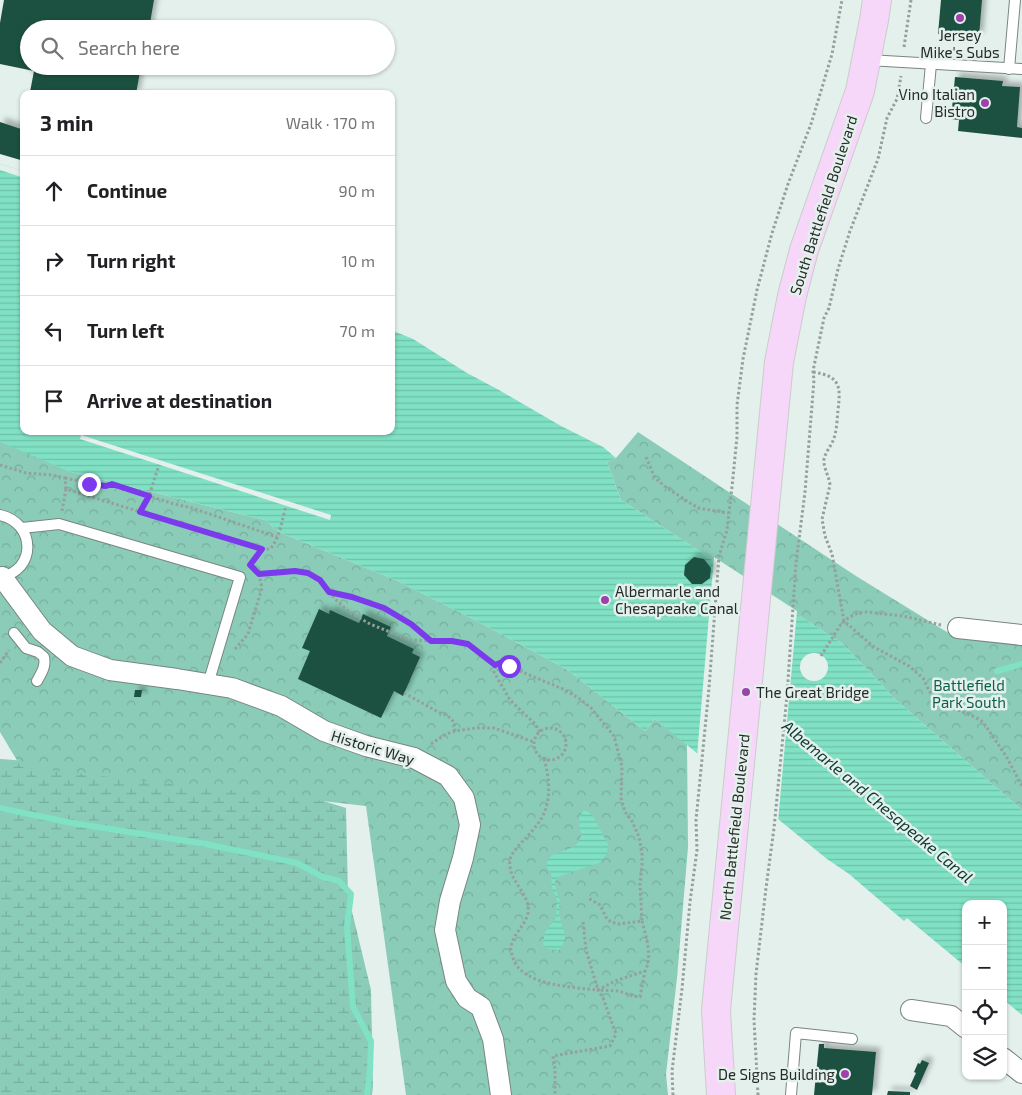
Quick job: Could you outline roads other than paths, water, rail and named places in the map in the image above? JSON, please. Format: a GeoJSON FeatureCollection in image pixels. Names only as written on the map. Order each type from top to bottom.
{"type":"FeatureCollection","features":[{"type":"Feature","properties":{"kind":"main road","name":"South Battlefield Boulevard"},"geometry":{"type":"LineString","coordinates":[[759,559],[779,362],[792,296],[804,250],[860,91],[877,0]]}},
{"type":"Feature","properties":{"kind":"main road","name":"North Battlefield Boulevard"},"geometry":{"type":"LineString","coordinates":[[721,1095],[716,1010],[759,559]]}},
{"type":"Feature","properties":{"kind":"street","name":"Historic Way"},"geometry":{"type":"LineString","coordinates":[[1,577],[42,631],[72,656],[110,670],[232,688],[282,706],[324,731],[366,746],[414,758],[448,776],[464,798],[470,825],[463,858],[450,901],[445,930],[456,981],[467,998],[481,1007],[493,1039],[502,1095]]}},
{"type":"Feature","properties":{"kind":"street"},"geometry":{"type":"LineString","coordinates":[[958,628],[1022,635]]}},
{"type":"Feature","properties":{"kind":"street"},"geometry":{"type":"LineString","coordinates":[[912,1010],[951,1016],[962,1025]]}},
{"type":"Feature","properties":{"kind":"street"},"geometry":{"type":"LineString","coordinates":[[1007,1061],[1022,1073]]}},
{"type":"Feature","properties":{"kind":"lane"},"geometry":{"type":"LineString","coordinates":[[1009,68],[1017,33],[1015,0]]}},
{"type":"Feature","properties":{"kind":"lane"},"geometry":{"type":"LineString","coordinates":[[866,60],[1022,70]]}},
{"type":"Feature","properties":{"kind":"lane"},"geometry":{"type":"LineString","coordinates":[[926,118],[931,64]]}},
{"type":"Feature","properties":{"kind":"lane"},"geometry":{"type":"LineString","coordinates":[[0,515],[8,516],[16,521],[22,528],[28,546],[26,557],[21,566],[14,572],[1,577]]}},
{"type":"Feature","properties":{"kind":"lane"},"geometry":{"type":"LineString","coordinates":[[22,528],[59,524],[240,577],[208,684]]}},
{"type":"Feature","properties":{"kind":"lane"},"geometry":{"type":"LineString","coordinates":[[14,633],[26,648],[38,652],[44,657],[43,670],[37,680]]}},
{"type":"Feature","properties":{"kind":"lane"},"geometry":{"type":"LineString","coordinates":[[791,1095],[796,1033],[852,1039]]}},
{"type":"Feature","properties":{"kind":"water","name":"Albermarle and Chesapeake Canal"},"geometry":{"type":"Polygon","coordinates":[[[0,164],[20,170],[20,435],[395,435],[395,332],[413,339],[467,373],[561,426],[603,447],[616,458],[607,462],[621,500],[843,644],[895,699],[1022,810],[1022,1015],[1007,1002],[1007,900],[962,900],[962,964],[907,918],[904,921],[849,874],[827,859],[655,719],[645,731],[568,670],[398,581],[279,532],[265,520],[71,472],[0,442],[0,164]]]}},
{"type":"Feature","properties":{"kind":"water"},"geometry":{"type":"Polygon","coordinates":[[[583,811],[587,811],[592,815],[608,844],[607,854],[599,863],[560,876],[555,881],[560,900],[559,913],[565,934],[564,942],[559,950],[548,949],[543,945],[545,932],[556,918],[557,901],[552,887],[551,873],[546,866],[552,856],[571,848],[579,841],[581,834],[579,820],[583,811]]]}},
{"type":"Feature","properties":{"kind":"waterway"},"geometry":{"type":"LineString","coordinates":[[997,671],[1022,664]]}},
{"type":"Feature","properties":{"kind":"waterway"},"geometry":{"type":"LineString","coordinates":[[0,808],[72,823],[206,844],[297,863],[323,877],[339,881],[351,894],[347,927],[353,1007],[371,1041],[367,1095]]}},
{"type":"Feature","properties":{"kind":"place","name":"Jersey Mike's Subs"},"geometry":{"type":"Point","coordinates":[960,18]}},
{"type":"Feature","properties":{"kind":"place","name":"Vino Italian Bistro"},"geometry":{"type":"Point","coordinates":[985,103]}},
{"type":"Feature","properties":{"kind":"place","name":"Albermarle and Chesapeake Canal"},"geometry":{"type":"Point","coordinates":[605,600]}},
{"type":"Feature","properties":{"kind":"place","name":"The Great Bridge"},"geometry":{"type":"Point","coordinates":[746,692]}},
{"type":"Feature","properties":{"kind":"place","name":"De Signs Building"},"geometry":{"type":"Point","coordinates":[845,1074]}},
{"type":"Feature","properties":{"kind":"park label","name":"Battlefield Park South"},"geometry":{"type":"Point","coordinates":[969,694]}},
{"type":"Feature","properties":{"kind":"water label","name":"Albemarle and Chesapeake Canal"},"geometry":{"type":"Point","coordinates":[878,801]}}]}
